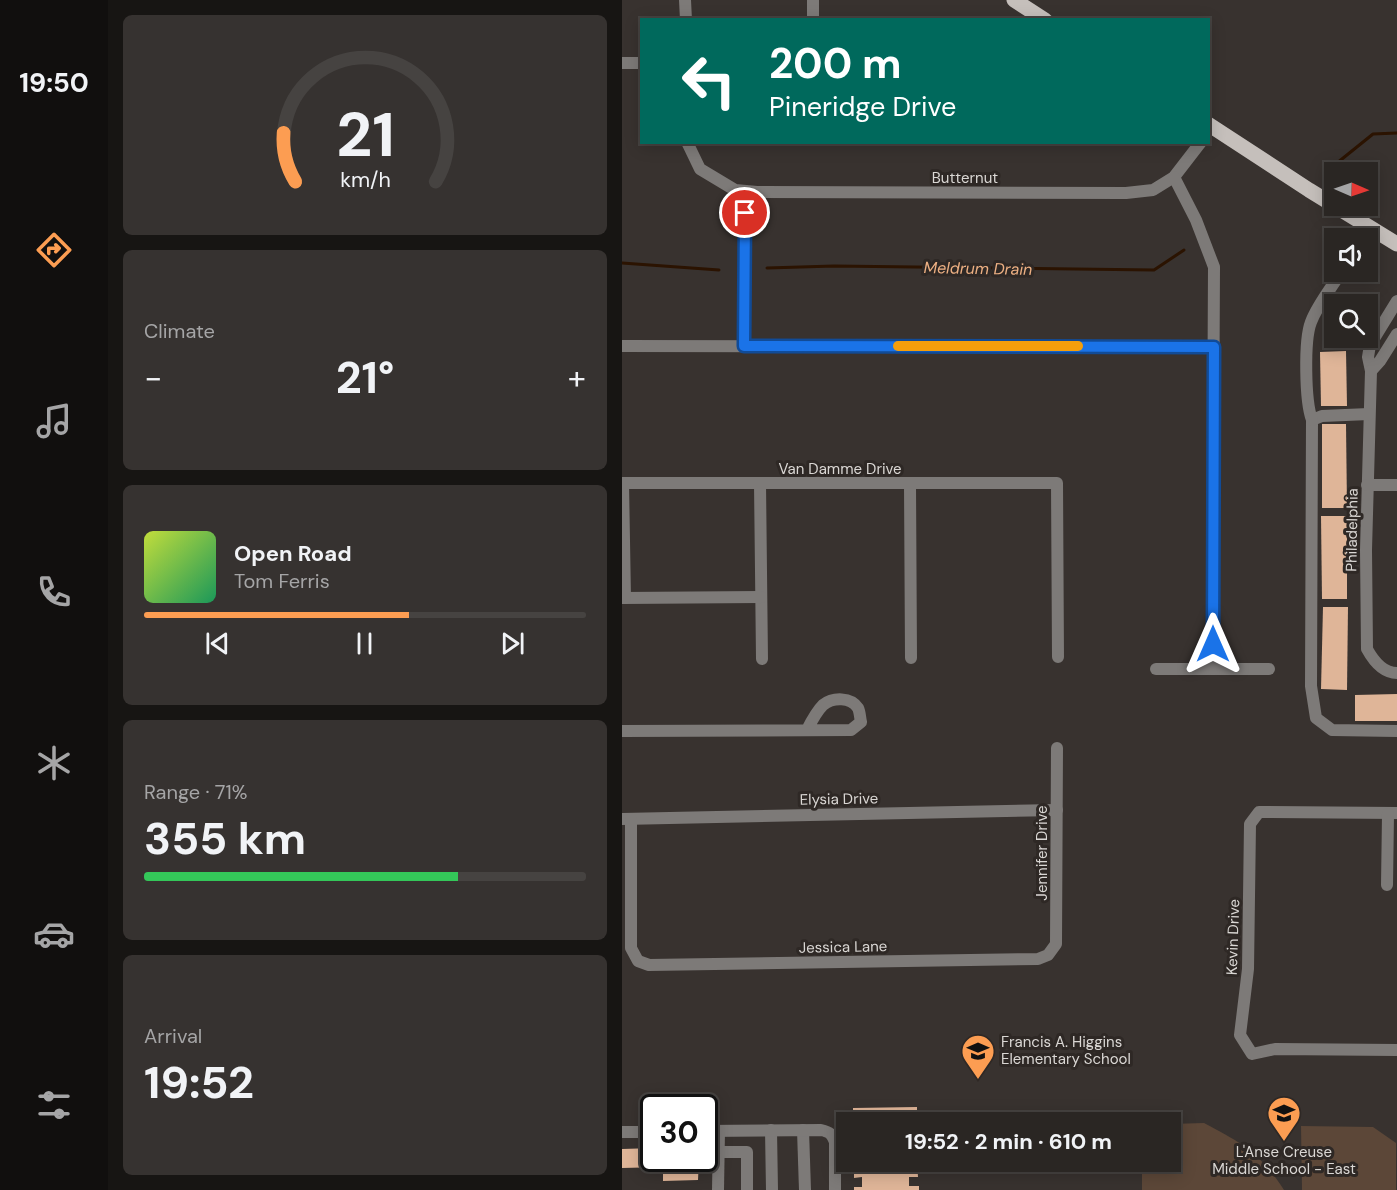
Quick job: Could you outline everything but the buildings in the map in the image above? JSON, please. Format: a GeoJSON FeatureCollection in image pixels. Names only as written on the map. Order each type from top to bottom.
{"type":"FeatureCollection","features":[{"type":"Feature","properties":{"kind":"main road"},"geometry":{"type":"LineString","coordinates":[[1014,0],[1042,18]]}},
{"type":"Feature","properties":{"kind":"main road"},"geometry":{"type":"LineString","coordinates":[[1210,127],[1396,244]]}},
{"type":"Feature","properties":{"kind":"street"},"geometry":{"type":"LineString","coordinates":[[685,0],[686,18]]}},
{"type":"Feature","properties":{"kind":"street"},"geometry":{"type":"LineString","coordinates":[[813,0],[813,18]]}},
{"type":"Feature","properties":{"kind":"street"},"geometry":{"type":"LineString","coordinates":[[622,63],[640,63]]}},
{"type":"Feature","properties":{"kind":"street","name":"Butternut"},"geometry":{"type":"LineString","coordinates":[[688,144],[700,169],[735,190],[1126,193],[1153,190],[1174,177],[1199,144]]}},
{"type":"Feature","properties":{"kind":"street"},"geometry":{"type":"LineString","coordinates":[[1174,177],[1199,228],[1214,267],[1212,669]]}},
{"type":"Feature","properties":{"kind":"street"},"geometry":{"type":"LineString","coordinates":[[744,346],[745,191]]}},
{"type":"Feature","properties":{"kind":"street"},"geometry":{"type":"LineString","coordinates":[[1335,282],[1311,321],[1308,341],[1308,408],[1312,420],[1311,686],[1316,718],[1332,730],[1396,731]]}},
{"type":"Feature","properties":{"kind":"street","name":"Philadelphia"},"geometry":{"type":"LineString","coordinates":[[1395,305],[1370,345],[1368,357],[1370,371],[1367,649],[1375,662],[1390,673],[1396,673]]}},
{"type":"Feature","properties":{"kind":"street"},"geometry":{"type":"LineString","coordinates":[[1370,371],[1380,361],[1396,334]]}},
{"type":"Feature","properties":{"kind":"street"},"geometry":{"type":"LineString","coordinates":[[622,346],[1214,347]]}},
{"type":"Feature","properties":{"kind":"street"},"geometry":{"type":"LineString","coordinates":[[1312,420],[1322,416],[1369,414]]}},
{"type":"Feature","properties":{"kind":"street"},"geometry":{"type":"LineString","coordinates":[[623,483],[624,598],[761,597]]}},
{"type":"Feature","properties":{"kind":"street","name":"Van Damme Drive"},"geometry":{"type":"LineString","coordinates":[[623,483],[1057,483],[1058,657]]}},
{"type":"Feature","properties":{"kind":"street"},"geometry":{"type":"LineString","coordinates":[[760,483],[762,659]]}},
{"type":"Feature","properties":{"kind":"street"},"geometry":{"type":"LineString","coordinates":[[910,484],[910,658]]}},
{"type":"Feature","properties":{"kind":"street"},"geometry":{"type":"LineString","coordinates":[[1367,485],[1396,485]]}},
{"type":"Feature","properties":{"kind":"street"},"geometry":{"type":"LineString","coordinates":[[1156,669],[1270,669]]}},
{"type":"Feature","properties":{"kind":"street"},"geometry":{"type":"LineString","coordinates":[[622,731],[806,730]]}},
{"type":"Feature","properties":{"kind":"street","name":"Jennifer Drive"},"geometry":{"type":"LineString","coordinates":[[1048,955],[1056,944],[1057,748]]}},
{"type":"Feature","properties":{"kind":"street","name":"Elysia Drive"},"geometry":{"type":"LineString","coordinates":[[626,819],[1057,810]]}},
{"type":"Feature","properties":{"kind":"street","name":"Kevin Drive"},"geometry":{"type":"LineString","coordinates":[[1392,813],[1259,812],[1253,818],[1250,824],[1248,969],[1240,1035],[1252,1054],[1275,1049],[1396,1050]]}},
{"type":"Feature","properties":{"kind":"street"},"geometry":{"type":"LineString","coordinates":[[1387,885],[1392,813]]}},
{"type":"Feature","properties":{"kind":"street","name":"Jessica Lane"},"geometry":{"type":"LineString","coordinates":[[626,819],[631,948],[638,961],[649,965],[1026,960],[1048,955]]}},
{"type":"Feature","properties":{"kind":"street"},"geometry":{"type":"LineString","coordinates":[[771,1130],[772,1190]]}},
{"type":"Feature","properties":{"kind":"street"},"geometry":{"type":"LineString","coordinates":[[803,1130],[805,1190]]}},
{"type":"Feature","properties":{"kind":"street"},"geometry":{"type":"LineString","coordinates":[[718,1190],[719,1131],[822,1130],[832,1134],[835,1142],[835,1190]]}},
{"type":"Feature","properties":{"kind":"street"},"geometry":{"type":"LineString","coordinates":[[622,1132],[640,1132]]}},
{"type":"Feature","properties":{"kind":"street"},"geometry":{"type":"LineString","coordinates":[[719,1152],[747,1152],[747,1190]]}},
{"type":"Feature","properties":{"kind":"shaded area"},"geometry":{"type":"Polygon","coordinates":[[[1204,1123],[1229,1137],[1258,1158],[1284,1190],[1142,1190],[1142,1172],[1181,1172],[1181,1124],[1204,1123]]]}},
{"type":"Feature","properties":{"kind":"shaded area"},"geometry":{"type":"Polygon","coordinates":[[[1301,1126],[1373,1127],[1396,1143],[1396,1190],[1302,1190],[1301,1126]]]}},
{"type":"Feature","properties":{"kind":"waterway","name":"Meldrum Drain"},"geometry":{"type":"LineString","coordinates":[[1338,162],[1373,134],[1397,133]]}},
{"type":"Feature","properties":{"kind":"waterway","name":"Meldrum Drain"},"geometry":{"type":"LineString","coordinates":[[767,268],[834,266],[1154,270],[1184,250]]}},
{"type":"Feature","properties":{"kind":"waterway","name":"Meldrum Drain"},"geometry":{"type":"LineString","coordinates":[[622,263],[719,270]]}},
{"type":"Feature","properties":{"kind":"slow traffic"},"geometry":{"type":"LineString","coordinates":[[898,346],[1078,346]]}},
{"type":"Feature","properties":{"kind":"place","name":"Francis A. Higgins Elementary School"},"geometry":{"type":"Point","coordinates":[978,1080]}},
{"type":"Feature","properties":{"kind":"place","name":"L'Anse Creuse Middle School - East"},"geometry":{"type":"Point","coordinates":[1284,1142]}},
{"type":"Feature","properties":{"kind":"route"},"geometry":{"type":"LineString","coordinates":[[745,213],[744,346],[1214,347],[1213,644]]}}]}
